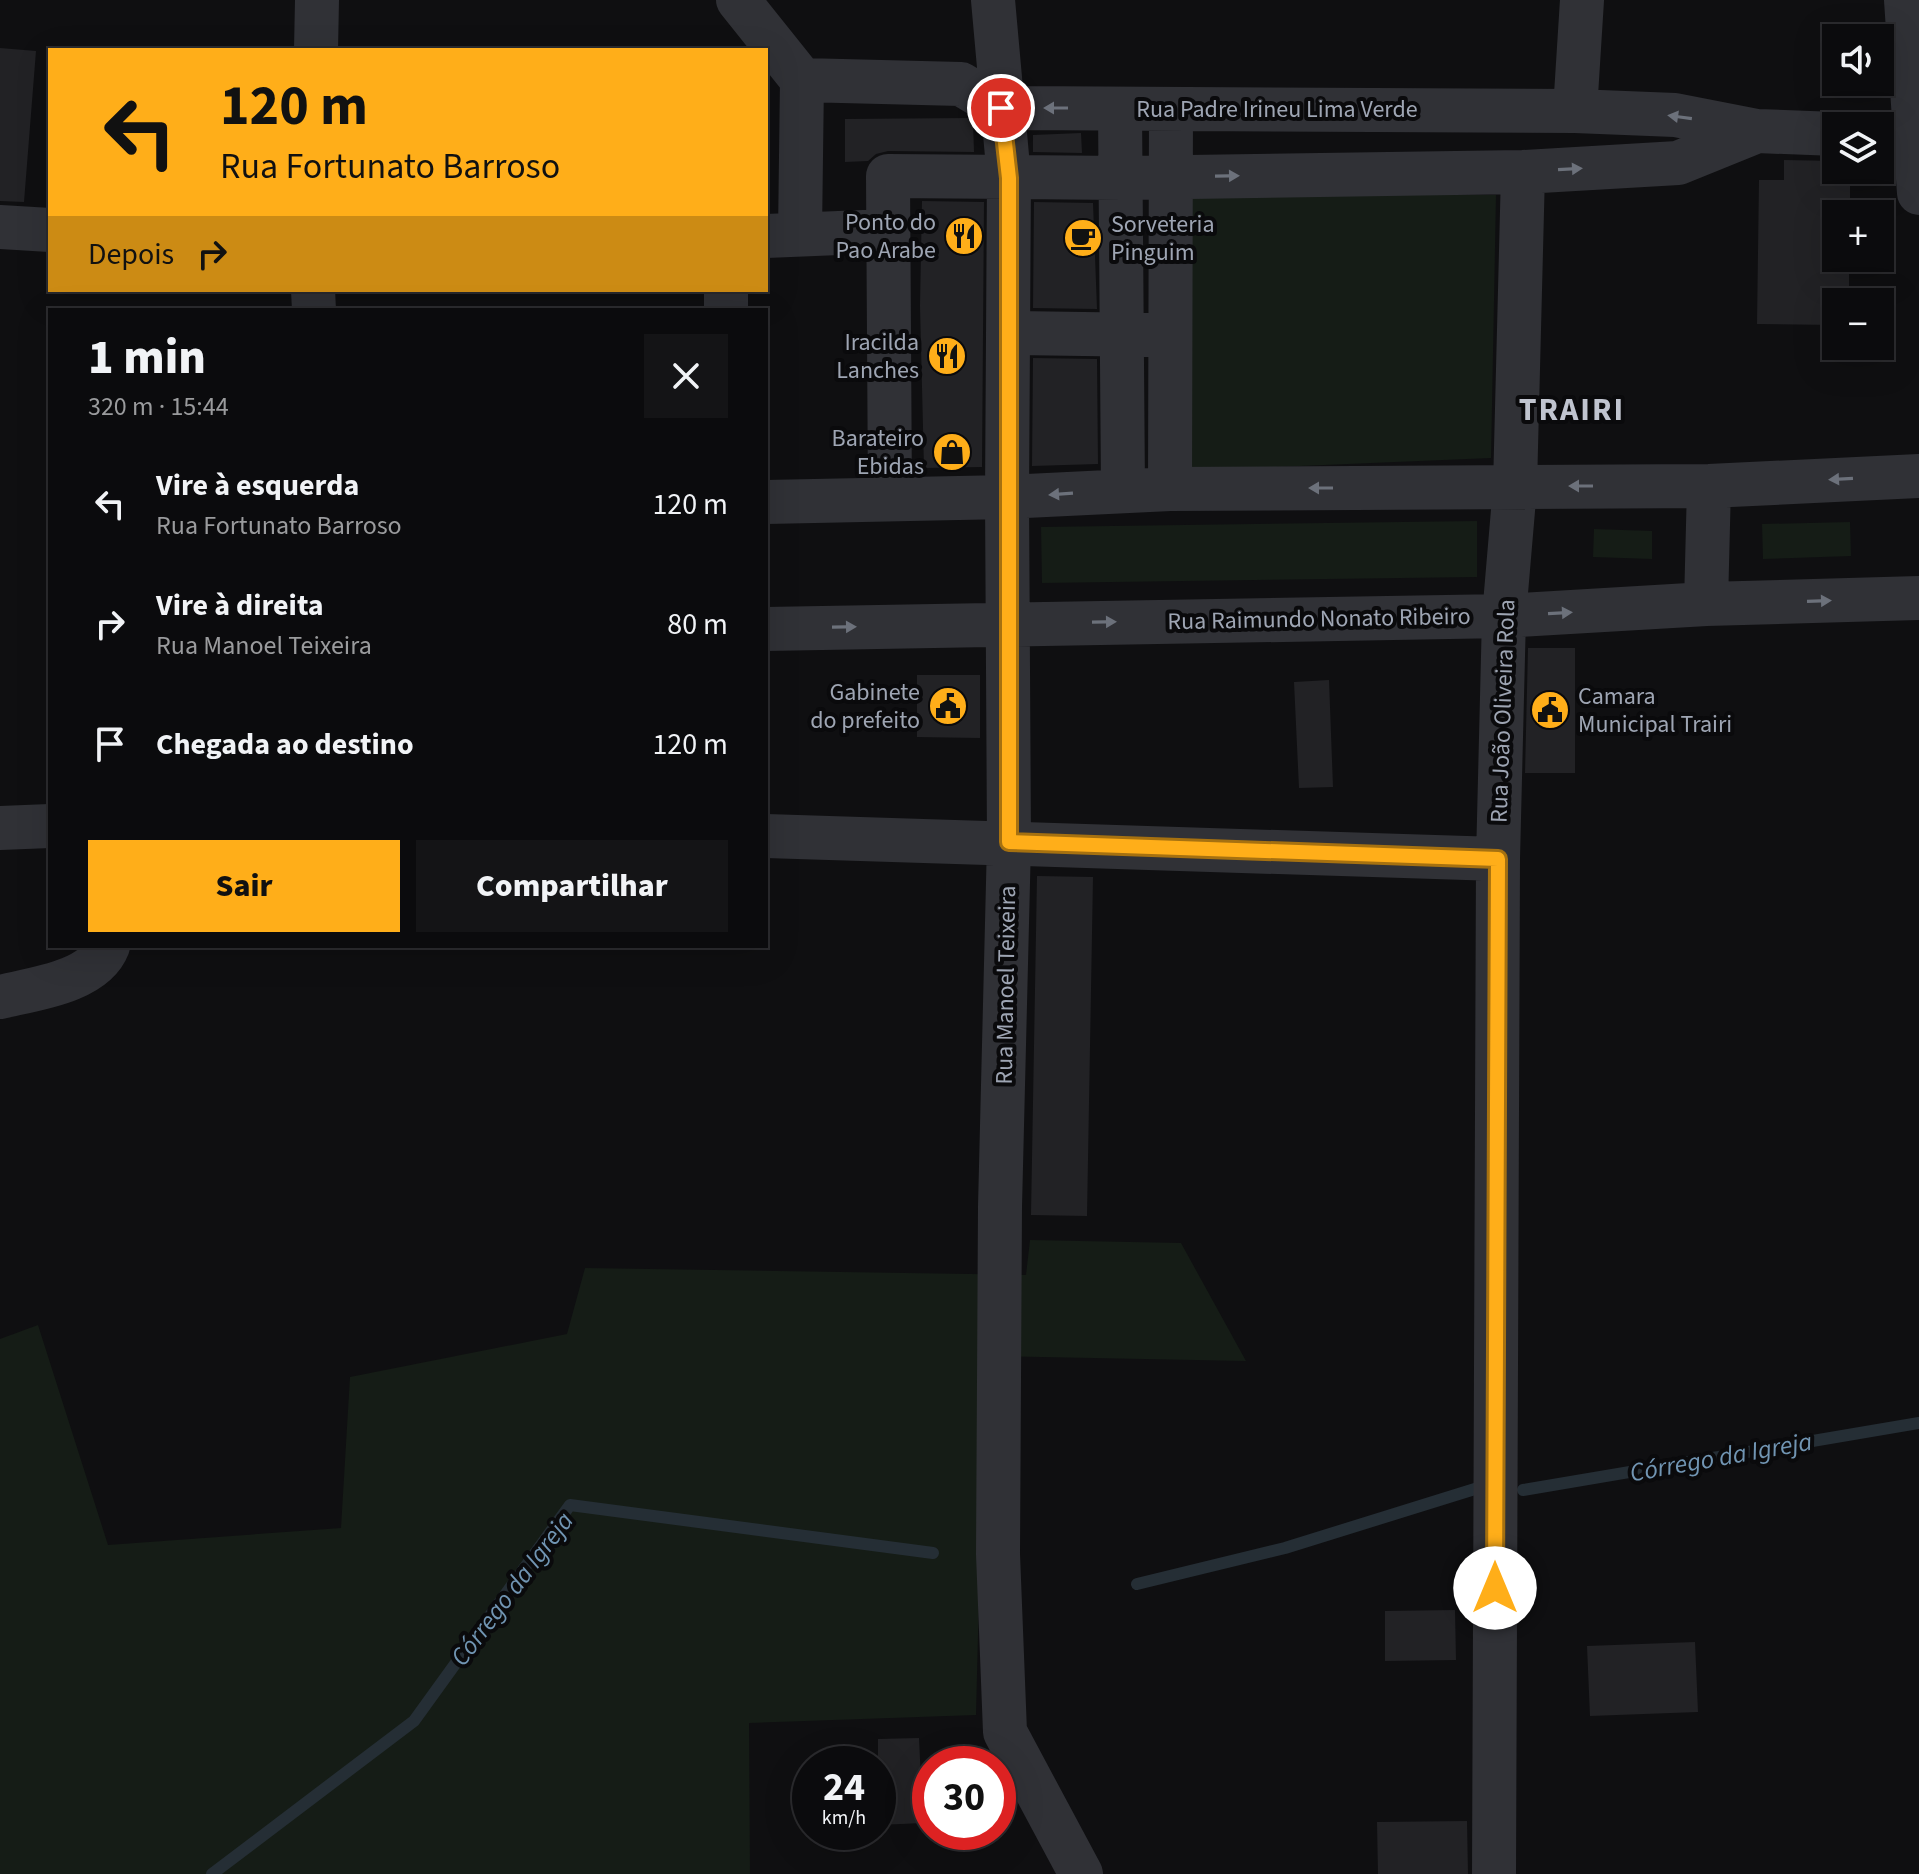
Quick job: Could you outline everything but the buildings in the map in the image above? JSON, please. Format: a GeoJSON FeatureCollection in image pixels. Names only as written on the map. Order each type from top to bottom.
{"type":"FeatureCollection","features":[{"type":"Feature","properties":{"kind":"street"},"geometry":{"type":"LineString","coordinates":[[316,48],[317,0]]}},
{"type":"Feature","properties":{"kind":"street"},"geometry":{"type":"LineString","coordinates":[[738,0],[802,80],[783,234],[888,231],[890,498]]}},
{"type":"Feature","properties":{"kind":"street","name":"Rua Manoel Teixeira"},"geometry":{"type":"LineString","coordinates":[[993,0],[1009,178],[1009,842],[1000,1207],[998,1554],[1005,1732],[1081,1874]]}},
{"type":"Feature","properties":{"kind":"street"},"geometry":{"type":"LineString","coordinates":[[1575,111],[1582,0]]}},
{"type":"Feature","properties":{"kind":"street"},"geometry":{"type":"LineString","coordinates":[[1906,0],[1898,136],[1919,193]]}},
{"type":"Feature","properties":{"kind":"street"},"geometry":{"type":"LineString","coordinates":[[802,80],[961,84],[1001,108]]}},
{"type":"Feature","properties":{"kind":"street","name":"Rua Padre Irineu Lima Verde"},"geometry":{"type":"LineString","coordinates":[[1001,108],[1575,111],[1675,115],[1757,131],[1822,133]]}},
{"type":"Feature","properties":{"kind":"street"},"geometry":{"type":"LineString","coordinates":[[1120,109],[1123,490]]}},
{"type":"Feature","properties":{"kind":"street"},"geometry":{"type":"LineString","coordinates":[[1170,489],[1171,109]]}},
{"type":"Feature","properties":{"kind":"street","name":"Rua Padre Irineu Lima Verde"},"geometry":{"type":"LineString","coordinates":[[888,231],[888,176],[1122,178],[1523,172],[1678,163],[1757,131]]}},
{"type":"Feature","properties":{"kind":"street","name":"Rua João Oliveira Rola"},"geometry":{"type":"LineString","coordinates":[[1494,1874],[1498,859],[1504,616],[1515,487],[1523,172]]}},
{"type":"Feature","properties":{"kind":"street"},"geometry":{"type":"LineString","coordinates":[[0,227],[48,230]]}},
{"type":"Feature","properties":{"kind":"street"},"geometry":{"type":"LineString","coordinates":[[1009,333],[1170,335]]}},
{"type":"Feature","properties":{"kind":"street"},"geometry":{"type":"LineString","coordinates":[[768,502],[1007,497],[1170,489],[1709,486],[1919,476]]}},
{"type":"Feature","properties":{"kind":"street"},"geometry":{"type":"LineString","coordinates":[[1706,604],[1709,486]]}},
{"type":"Feature","properties":{"kind":"street","name":"Rua Raimundo Nonato Ribeiro"},"geometry":{"type":"LineString","coordinates":[[768,629],[1504,616],[1706,604],[1919,598]]}},
{"type":"Feature","properties":{"kind":"street"},"geometry":{"type":"LineString","coordinates":[[0,828],[48,826]]}},
{"type":"Feature","properties":{"kind":"street"},"geometry":{"type":"LineString","coordinates":[[768,836],[1498,859]]}},
{"type":"Feature","properties":{"kind":"street"},"geometry":{"type":"LineString","coordinates":[[0,997],[63,983],[103,959],[107,948]]}},
{"type":"Feature","properties":{"kind":"shaded area"},"geometry":{"type":"Polygon","coordinates":[[[1192,193],[1496,195],[1491,458],[1183,471],[1192,193]]]}},
{"type":"Feature","properties":{"kind":"shaded area"},"geometry":{"type":"Polygon","coordinates":[[[1477,521],[1477,577],[1042,583],[1041,527],[1477,521]]]}},
{"type":"Feature","properties":{"kind":"shaded area"},"geometry":{"type":"Polygon","coordinates":[[[1850,522],[1851,556],[1763,559],[1762,524],[1850,522]]]}},
{"type":"Feature","properties":{"kind":"shaded area"},"geometry":{"type":"Polygon","coordinates":[[[1594,529],[1652,531],[1652,559],[1593,557],[1594,529]]]}},
{"type":"Feature","properties":{"kind":"shaded area"},"geometry":{"type":"Polygon","coordinates":[[[1030,1240],[1181,1243],[1246,1361],[985,1356],[976,1715],[749,1723],[750,1874],[0,1874],[0,1339],[38,1325],[108,1545],[341,1528],[350,1377],[567,1334],[585,1268],[1026,1275],[1030,1240]]]}},
{"type":"Feature","properties":{"kind":"waterway","name":"Córrego da Igreja"},"geometry":{"type":"LineString","coordinates":[[1523,1490],[1919,1423]]}},
{"type":"Feature","properties":{"kind":"waterway","name":"Córrego da Igreja"},"geometry":{"type":"LineString","coordinates":[[1137,1584],[1285,1548],[1478,1488]]}},
{"type":"Feature","properties":{"kind":"waterway","name":"Córrego da Igreja"},"geometry":{"type":"LineString","coordinates":[[212,1874],[414,1721],[570,1505],[933,1553]]}},
{"type":"Feature","properties":{"kind":"place","name":"Ponto do Pao Arabe"},"geometry":{"type":"Point","coordinates":[964,236]}},
{"type":"Feature","properties":{"kind":"place","name":"Sorveteria Pinguim"},"geometry":{"type":"Point","coordinates":[1083,238]}},
{"type":"Feature","properties":{"kind":"place","name":"Iracilda Lanches"},"geometry":{"type":"Point","coordinates":[947,356]}},
{"type":"Feature","properties":{"kind":"place","name":"Barateiro Ebidas"},"geometry":{"type":"Point","coordinates":[952,452]}},
{"type":"Feature","properties":{"kind":"place","name":"Gabinete do prefeito"},"geometry":{"type":"Point","coordinates":[948,706]}},
{"type":"Feature","properties":{"kind":"place","name":"Camara Municipal Trairi"},"geometry":{"type":"Point","coordinates":[1550,710]}},
{"type":"Feature","properties":{"kind":"district","name":"TRAIRI"},"geometry":{"type":"Point","coordinates":[1572,410]}},
{"type":"Feature","properties":{"kind":"route"},"geometry":{"type":"LineString","coordinates":[[1001,108],[1009,178],[1009,842],[1498,859],[1495,1588]]}}]}
